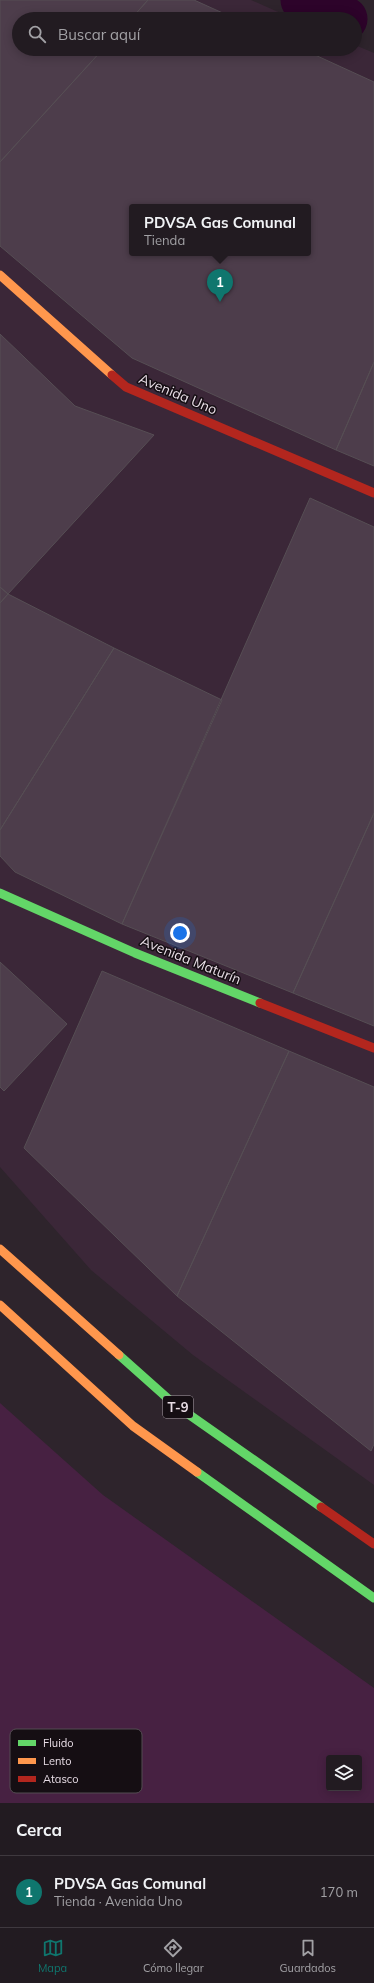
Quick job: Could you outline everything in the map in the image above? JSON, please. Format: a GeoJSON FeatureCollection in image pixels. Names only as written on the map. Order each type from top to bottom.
{"type":"FeatureCollection","features":[{"type":"Feature","properties":{"kind":"main road","name":"Avenida Uno"},"geometry":{"type":"LineString","coordinates":[[0,275],[126,388],[374,493]]}},
{"type":"Feature","properties":{"kind":"main road","name":"Avenida Maturín"},"geometry":{"type":"LineString","coordinates":[[0,893],[135,953],[374,1048]]}},
{"type":"Feature","properties":{"kind":"main road","name":"T-9"},"geometry":{"type":"LineString","coordinates":[[0,1249],[174,1404],[374,1544]]}},
{"type":"Feature","properties":{"kind":"main road"},"geometry":{"type":"LineString","coordinates":[[0,1305],[133,1426],[374,1598]]}},
{"type":"Feature","properties":{"kind":"shaded area"},"geometry":{"type":"Polygon","coordinates":[[[0,0],[251,0],[278,12],[12,12],[12,56],[362,56],[362,48],[374,53],[374,1485],[193,1355],[91,1270],[0,1167],[0,0]]]}},
{"type":"Feature","properties":{"kind":"shaded area"},"geometry":{"type":"Polygon","coordinates":[[[0,1403],[103,1495],[374,1688],[374,1803],[0,1803],[0,1403]]]}},
{"type":"Feature","properties":{"kind":"building"},"geometry":{"type":"Polygon","coordinates":[[[0,0],[148,0],[137,12],[12,12],[12,56],[97,56],[0,162],[0,0]]]}},
{"type":"Feature","properties":{"kind":"building"},"geometry":{"type":"Polygon","coordinates":[[[148,0],[194,0],[221,12],[137,12],[148,0]]]}},
{"type":"Feature","properties":{"kind":"building"},"geometry":{"type":"Polygon","coordinates":[[[97,56],[317,56],[374,82],[374,362],[336,450],[132,358],[0,246],[0,162],[97,56]]]}},
{"type":"Feature","properties":{"kind":"building"},"geometry":{"type":"Polygon","coordinates":[[[0,334],[75,406],[154,435],[8,594],[0,587],[0,334]]]}},
{"type":"Feature","properties":{"kind":"building"},"geometry":{"type":"Polygon","coordinates":[[[374,362],[374,466],[336,450],[374,362]]]}},
{"type":"Feature","properties":{"kind":"building"},"geometry":{"type":"Polygon","coordinates":[[[310,498],[374,527],[374,813],[293,993],[122,924],[310,498]]]}},
{"type":"Feature","properties":{"kind":"building"},"geometry":{"type":"Polygon","coordinates":[[[0,587],[8,594],[0,603],[0,587]]]}},
{"type":"Feature","properties":{"kind":"building"},"geometry":{"type":"Polygon","coordinates":[[[8,594],[114,648],[0,830],[0,603],[8,594]]]}},
{"type":"Feature","properties":{"kind":"building"},"geometry":{"type":"Polygon","coordinates":[[[114,648],[222,700],[122,924],[15,872],[0,856],[0,830],[114,648]]]}},
{"type":"Feature","properties":{"kind":"building"},"geometry":{"type":"Polygon","coordinates":[[[374,813],[374,1026],[293,993],[374,813]]]}},
{"type":"Feature","properties":{"kind":"building"},"geometry":{"type":"Polygon","coordinates":[[[0,962],[67,1024],[4,1091],[0,1087],[0,962]]]}},
{"type":"Feature","properties":{"kind":"building"},"geometry":{"type":"Polygon","coordinates":[[[102,971],[289,1051],[177,1296],[24,1148],[102,971]]]}},
{"type":"Feature","properties":{"kind":"building"},"geometry":{"type":"Polygon","coordinates":[[[289,1051],[374,1087],[374,1444],[371,1451],[177,1296],[289,1051]]]}},
{"type":"Feature","properties":{"kind":"waterway"},"geometry":{"type":"LineString","coordinates":[[303,0],[330,12]]}},
{"type":"Feature","properties":{"kind":"traffic: fast"},"geometry":{"type":"LineString","coordinates":[[0,893],[135,953],[260,1003]]}},
{"type":"Feature","properties":{"kind":"traffic: fast"},"geometry":{"type":"LineString","coordinates":[[119,1355],[174,1404],[321,1507]]}},
{"type":"Feature","properties":{"kind":"traffic: fast"},"geometry":{"type":"LineString","coordinates":[[197,1472],[374,1598]]}},
{"type":"Feature","properties":{"kind":"traffic: slow"},"geometry":{"type":"LineString","coordinates":[[0,275],[112,375]]}},
{"type":"Feature","properties":{"kind":"traffic: slow"},"geometry":{"type":"LineString","coordinates":[[0,1249],[119,1355]]}},
{"type":"Feature","properties":{"kind":"traffic: slow"},"geometry":{"type":"LineString","coordinates":[[0,1305],[133,1426],[197,1472]]}},
{"type":"Feature","properties":{"kind":"traffic: jam"},"geometry":{"type":"LineString","coordinates":[[112,375],[126,387],[374,493]]}},
{"type":"Feature","properties":{"kind":"traffic: jam"},"geometry":{"type":"LineString","coordinates":[[260,1003],[374,1048]]}},
{"type":"Feature","properties":{"kind":"traffic: jam"},"geometry":{"type":"LineString","coordinates":[[321,1507],[374,1544]]}},
{"type":"Feature","properties":{"kind":"place","name":"PDVSA Gas Comunal"},"geometry":{"type":"Point","coordinates":[220,302]}}]}
